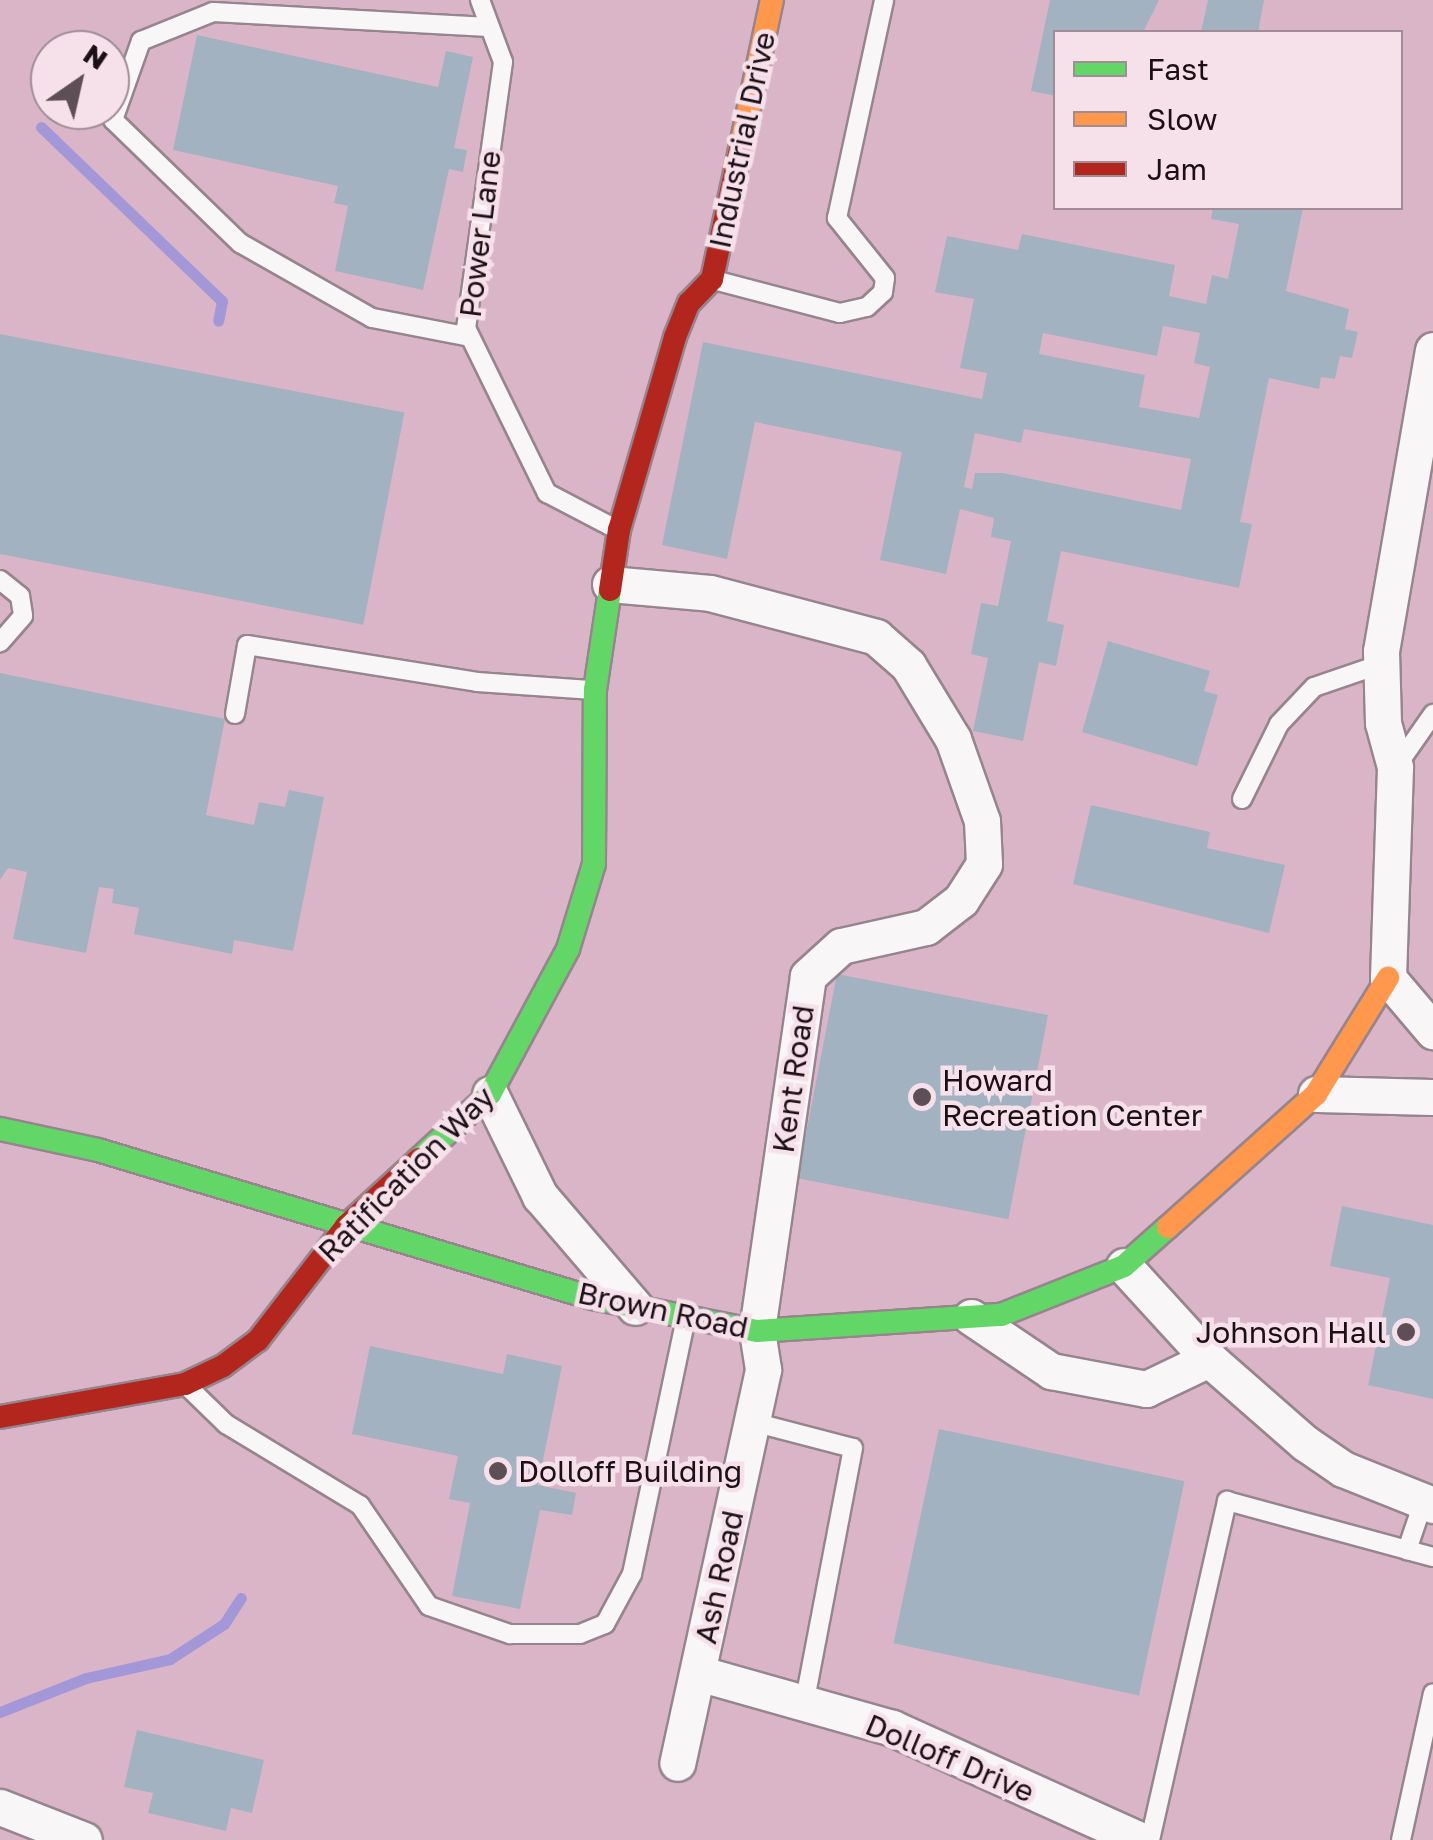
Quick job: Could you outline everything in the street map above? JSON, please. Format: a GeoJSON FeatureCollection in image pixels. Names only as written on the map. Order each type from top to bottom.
{"type":"FeatureCollection","features":[{"type":"Feature","properties":{"kind":"street","name":"Industrial Drive"},"geometry":{"type":"LineString","coordinates":[[712,279],[772,0]]}},
{"type":"Feature","properties":{"kind":"street","name":"Ratification Way"},"geometry":{"type":"LineString","coordinates":[[0,1417],[185,1384],[258,1340],[346,1226],[490,1094],[568,949],[594,864],[595,690],[618,530],[675,337],[689,304],[712,279]]}},
{"type":"Feature","properties":{"kind":"street"},"geometry":{"type":"LineString","coordinates":[[1433,350],[1381,617],[1383,724],[1396,767],[1388,978],[1433,1031]]}},
{"type":"Feature","properties":{"kind":"street","name":"Kent Road"},"geometry":{"type":"LineString","coordinates":[[610,584],[710,593],[876,637],[908,666],[953,738],[982,820],[984,864],[961,900],[926,926],[842,946],[808,976],[757,1332]]}},
{"type":"Feature","properties":{"kind":"street","name":"Brown Road"},"geometry":{"type":"LineString","coordinates":[[0,1129],[98,1150],[346,1226],[635,1306],[757,1332],[1001,1315],[1124,1266],[1316,1094],[1388,978]]}},
{"type":"Feature","properties":{"kind":"street"},"geometry":{"type":"LineString","coordinates":[[490,1094],[534,1187],[635,1306]]}},
{"type":"Feature","properties":{"kind":"street"},"geometry":{"type":"LineString","coordinates":[[1316,1094],[1433,1097]]}},
{"type":"Feature","properties":{"kind":"street"},"geometry":{"type":"LineString","coordinates":[[1124,1266],[1209,1359],[1305,1444],[1428,1504]]}},
{"type":"Feature","properties":{"kind":"street"},"geometry":{"type":"LineString","coordinates":[[971,1317],[1051,1371],[1146,1390],[1209,1359]]}},
{"type":"Feature","properties":{"kind":"street","name":"Ash Road"},"geometry":{"type":"LineString","coordinates":[[678,1763],[763,1370],[757,1332]]}},
{"type":"Feature","properties":{"kind":"street","name":"Dolloff Drive"},"geometry":{"type":"LineString","coordinates":[[698,1673],[892,1728],[1140,1840]]}},
{"type":"Feature","properties":{"kind":"street"},"geometry":{"type":"LineString","coordinates":[[0,1807],[84,1840]]}},
{"type":"Feature","properties":{"kind":"lane","name":"Power Lane"},"geometry":{"type":"LineString","coordinates":[[480,0],[502,62],[470,337],[547,493],[618,530]]}},
{"type":"Feature","properties":{"kind":"lane"},"geometry":{"type":"LineString","coordinates":[[712,279],[840,313],[866,307],[882,292],[884,278],[837,218],[884,0]]}},
{"type":"Feature","properties":{"kind":"lane"},"geometry":{"type":"LineString","coordinates":[[470,337],[372,318],[240,243],[113,120],[141,41],[213,12],[490,27]]}},
{"type":"Feature","properties":{"kind":"lane"},"geometry":{"type":"LineString","coordinates":[[0,580],[20,596],[23,616],[0,642]]}},
{"type":"Feature","properties":{"kind":"lane"},"geometry":{"type":"LineString","coordinates":[[234,714],[247,645],[477,682],[595,690]]}},
{"type":"Feature","properties":{"kind":"lane"},"geometry":{"type":"LineString","coordinates":[[1242,799],[1279,724],[1314,687],[1381,664]]}},
{"type":"Feature","properties":{"kind":"lane"},"geometry":{"type":"LineString","coordinates":[[1396,767],[1433,714]]}},
{"type":"Feature","properties":{"kind":"lane"},"geometry":{"type":"LineString","coordinates":[[185,1384],[226,1424],[360,1505],[429,1606],[458,1621],[510,1634],[580,1634],[605,1624],[632,1574],[686,1317]]}},
{"type":"Feature","properties":{"kind":"lane"},"geometry":{"type":"LineString","coordinates":[[753,1422],[853,1448],[804,1704]]}},
{"type":"Feature","properties":{"kind":"lane"},"geometry":{"type":"LineString","coordinates":[[1150,1840],[1227,1501],[1433,1557]]}},
{"type":"Feature","properties":{"kind":"lane"},"geometry":{"type":"LineString","coordinates":[[1407,1550],[1428,1504]]}},
{"type":"Feature","properties":{"kind":"lane"},"geometry":{"type":"LineString","coordinates":[[1401,1840],[1433,1692]]}},
{"type":"Feature","properties":{"kind":"shaded area"},"geometry":{"type":"Polygon","coordinates":[[[0,0],[1433,0],[1433,1840],[0,1840],[0,0]]]}},
{"type":"Feature","properties":{"kind":"building"},"geometry":{"type":"Polygon","coordinates":[[[1050,0],[1159,0],[1144,30],[1053,30],[1053,95],[1031,91],[1050,0]]]}},
{"type":"Feature","properties":{"kind":"building"},"geometry":{"type":"Polygon","coordinates":[[[1208,0],[1264,0],[1258,30],[1201,30],[1208,0]]]}},
{"type":"Feature","properties":{"kind":"building"},"geometry":{"type":"Polygon","coordinates":[[[197,35],[438,87],[446,51],[473,57],[454,148],[467,150],[463,172],[449,169],[423,290],[335,271],[348,206],[334,203],[338,186],[173,150],[197,35]]]}},
{"type":"Feature","properties":{"kind":"building"},"geometry":{"type":"Polygon","coordinates":[[[1213,210],[1303,210],[1286,291],[1349,309],[1345,329],[1358,332],[1352,358],[1340,356],[1335,379],[1321,377],[1319,389],[1269,378],[1240,522],[1252,524],[1239,588],[1061,551],[1047,621],[1064,625],[1056,666],[1039,662],[1023,741],[973,731],[988,658],[971,654],[981,603],[998,606],[1011,541],[991,537],[994,518],[960,509],[946,574],[880,560],[902,452],[755,422],[727,559],[662,545],[703,342],[982,399],[987,373],[960,368],[974,299],[935,292],[947,236],[1018,250],[1022,234],[1175,265],[1169,296],[1206,304],[1212,275],[1228,279],[1239,224],[1211,219],[1213,210]],[[1163,326],[1157,356],[1043,333],[1039,354],[1145,375],[1139,407],[1199,418],[1210,367],[1194,363],[1200,333],[1163,326]],[[1024,429],[1021,443],[975,433],[964,487],[972,489],[975,473],[1003,473],[1181,510],[1191,459],[1024,429]]]}},
{"type":"Feature","properties":{"kind":"building"},"geometry":{"type":"Polygon","coordinates":[[[0,334],[404,413],[363,625],[0,554],[0,334]]]}},
{"type":"Feature","properties":{"kind":"building"},"geometry":{"type":"Polygon","coordinates":[[[1108,641],[1210,671],[1204,691],[1218,695],[1197,766],[1082,732],[1108,641]]]}},
{"type":"Feature","properties":{"kind":"building"},"geometry":{"type":"Polygon","coordinates":[[[0,673],[225,719],[206,815],[254,825],[259,802],[285,807],[289,790],[324,797],[293,951],[234,940],[232,954],[134,934],[139,908],[112,903],[114,889],[99,887],[86,953],[13,939],[27,872],[8,868],[0,880],[0,673]]]}},
{"type":"Feature","properties":{"kind":"building"},"geometry":{"type":"Polygon","coordinates":[[[1091,805],[1210,832],[1207,848],[1285,865],[1269,933],[1073,884],[1091,805]]]}},
{"type":"Feature","properties":{"kind":"building","name":"Howard Recreation Center"},"geometry":{"type":"Polygon","coordinates":[[[837,974],[1048,1015],[1008,1219],[797,1178],[837,974]]]}},
{"type":"Feature","properties":{"kind":"building","name":"Johnson Hall"},"geometry":{"type":"Polygon","coordinates":[[[1342,1206],[1433,1225],[1433,1399],[1368,1385],[1390,1278],[1330,1266],[1342,1206]]]}},
{"type":"Feature","properties":{"kind":"building","name":"Dolloff Building"},"geometry":{"type":"Polygon","coordinates":[[[370,1346],[503,1374],[507,1354],[562,1366],[538,1485],[576,1493],[572,1515],[540,1510],[520,1609],[452,1596],[470,1503],[449,1499],[458,1456],[352,1434],[370,1346]]]}},
{"type":"Feature","properties":{"kind":"building"},"geometry":{"type":"Polygon","coordinates":[[[939,1429],[1185,1481],[1139,1695],[893,1643],[939,1429]]]}},
{"type":"Feature","properties":{"kind":"building"},"geometry":{"type":"Polygon","coordinates":[[[137,1730],[264,1760],[252,1813],[231,1808],[226,1831],[148,1813],[153,1793],[124,1787],[137,1730]]]}},
{"type":"Feature","properties":{"kind":"waterway"},"geometry":{"type":"LineString","coordinates":[[44,130],[222,301],[218,321]]}},
{"type":"Feature","properties":{"kind":"waterway"},"geometry":{"type":"LineString","coordinates":[[0,1712],[86,1678],[170,1659],[224,1624],[241,1598]]}},
{"type":"Feature","properties":{"kind":"traffic: fast"},"geometry":{"type":"LineString","coordinates":[[419,1159],[490,1094],[568,949],[594,864],[595,690],[610,590]]}},
{"type":"Feature","properties":{"kind":"traffic: fast"},"geometry":{"type":"LineString","coordinates":[[0,1129],[98,1150],[592,1298],[757,1331],[1001,1315],[1124,1266],[1168,1227]]}},
{"type":"Feature","properties":{"kind":"traffic: slow"},"geometry":{"type":"LineString","coordinates":[[740,150],[772,0]]}},
{"type":"Feature","properties":{"kind":"traffic: slow"},"geometry":{"type":"LineString","coordinates":[[1168,1227],[1316,1094],[1388,978]]}},
{"type":"Feature","properties":{"kind":"traffic: jam"},"geometry":{"type":"LineString","coordinates":[[610,590],[619,530],[675,337],[689,303],[712,279],[740,150]]}},
{"type":"Feature","properties":{"kind":"traffic: jam"},"geometry":{"type":"LineString","coordinates":[[0,1417],[185,1384],[223,1366],[258,1340],[346,1226],[419,1159]]}},
{"type":"Feature","properties":{"kind":"place","name":"Howard Recreation Center"},"geometry":{"type":"Point","coordinates":[922,1097]}},
{"type":"Feature","properties":{"kind":"place","name":"Johnson Hall"},"geometry":{"type":"Point","coordinates":[1406,1332]}},
{"type":"Feature","properties":{"kind":"place","name":"Dolloff Building"},"geometry":{"type":"Point","coordinates":[498,1471]}}]}
